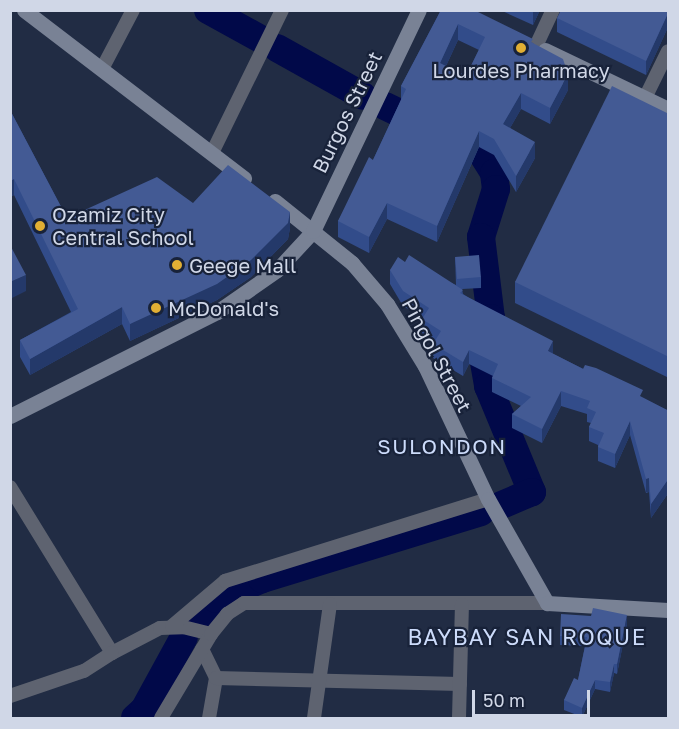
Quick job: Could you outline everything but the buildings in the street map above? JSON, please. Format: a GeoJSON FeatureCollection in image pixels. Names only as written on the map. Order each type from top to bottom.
{"type":"FeatureCollection","features":[{"type":"Feature","properties":{"kind":"street","name":"Pingol Street"},"geometry":{"type":"LineString","coordinates":[[24,10],[352,263],[393,314],[425,366],[488,499],[547,603]]}},
{"type":"Feature","properties":{"kind":"street"},"geometry":{"type":"LineString","coordinates":[[102,69],[133,10]]}},
{"type":"Feature","properties":{"kind":"street"},"geometry":{"type":"LineString","coordinates":[[212,153],[282,10]]}},
{"type":"Feature","properties":{"kind":"street","name":"Burgos Street"},"geometry":{"type":"LineString","coordinates":[[10,416],[217,312],[277,270],[313,231],[419,10]]}},
{"type":"Feature","properties":{"kind":"street"},"geometry":{"type":"LineString","coordinates":[[553,10],[530,43],[669,109]]}},
{"type":"Feature","properties":{"kind":"street"},"geometry":{"type":"LineString","coordinates":[[645,98],[669,51]]}},
{"type":"Feature","properties":{"kind":"street"},"geometry":{"type":"LineString","coordinates":[[10,487],[112,653]]}},
{"type":"Feature","properties":{"kind":"street"},"geometry":{"type":"LineString","coordinates":[[10,696],[84,671],[112,653],[172,626],[225,581],[488,499]]}},
{"type":"Feature","properties":{"kind":"street"},"geometry":{"type":"LineString","coordinates":[[161,718],[211,634],[227,614],[244,603],[462,605],[547,603],[669,610]]}},
{"type":"Feature","properties":{"kind":"street"},"geometry":{"type":"LineString","coordinates":[[314,718],[330,604]]}},
{"type":"Feature","properties":{"kind":"street"},"geometry":{"type":"LineString","coordinates":[[459,718],[462,605]]}},
{"type":"Feature","properties":{"kind":"street"},"geometry":{"type":"LineString","coordinates":[[172,626],[211,634]]}},
{"type":"Feature","properties":{"kind":"street"},"geometry":{"type":"LineString","coordinates":[[202,649],[216,678],[209,718]]}},
{"type":"Feature","properties":{"kind":"street"},"geometry":{"type":"LineString","coordinates":[[216,678],[460,684]]}},
{"type":"Feature","properties":{"kind":"waterway"},"geometry":{"type":"LineString","coordinates":[[208,10],[259,38]]}},
{"type":"Feature","properties":{"kind":"waterway"},"geometry":{"type":"LineString","coordinates":[[277,48],[363,96]]}},
{"type":"Feature","properties":{"kind":"waterway"},"geometry":{"type":"LineString","coordinates":[[385,106],[481,152],[494,173],[496,189],[481,237],[491,318],[482,351],[488,386],[532,492],[501,505]]}},
{"type":"Feature","properties":{"kind":"waterway"},"geometry":{"type":"LineString","coordinates":[[198,619],[216,599],[262,579],[481,512]]}},
{"type":"Feature","properties":{"kind":"waterway"},"geometry":{"type":"LineString","coordinates":[[135,718],[144,710],[184,637]]}},
{"type":"Feature","properties":{"kind":"place","name":"Lourdes Pharmacy"},"geometry":{"type":"Point","coordinates":[521,48]}},
{"type":"Feature","properties":{"kind":"place","name":"Ozamiz City Central School"},"geometry":{"type":"Point","coordinates":[40,226]}},
{"type":"Feature","properties":{"kind":"place","name":"Geege Mall"},"geometry":{"type":"Point","coordinates":[177,265]}},
{"type":"Feature","properties":{"kind":"place","name":"McDonald's"},"geometry":{"type":"Point","coordinates":[156,308]}},
{"type":"Feature","properties":{"kind":"district","name":"SULONDON"},"geometry":{"type":"Point","coordinates":[442,446]}},
{"type":"Feature","properties":{"kind":"district","name":"BAYBAY SAN ROQUE"},"geometry":{"type":"Point","coordinates":[527,637]}}]}
